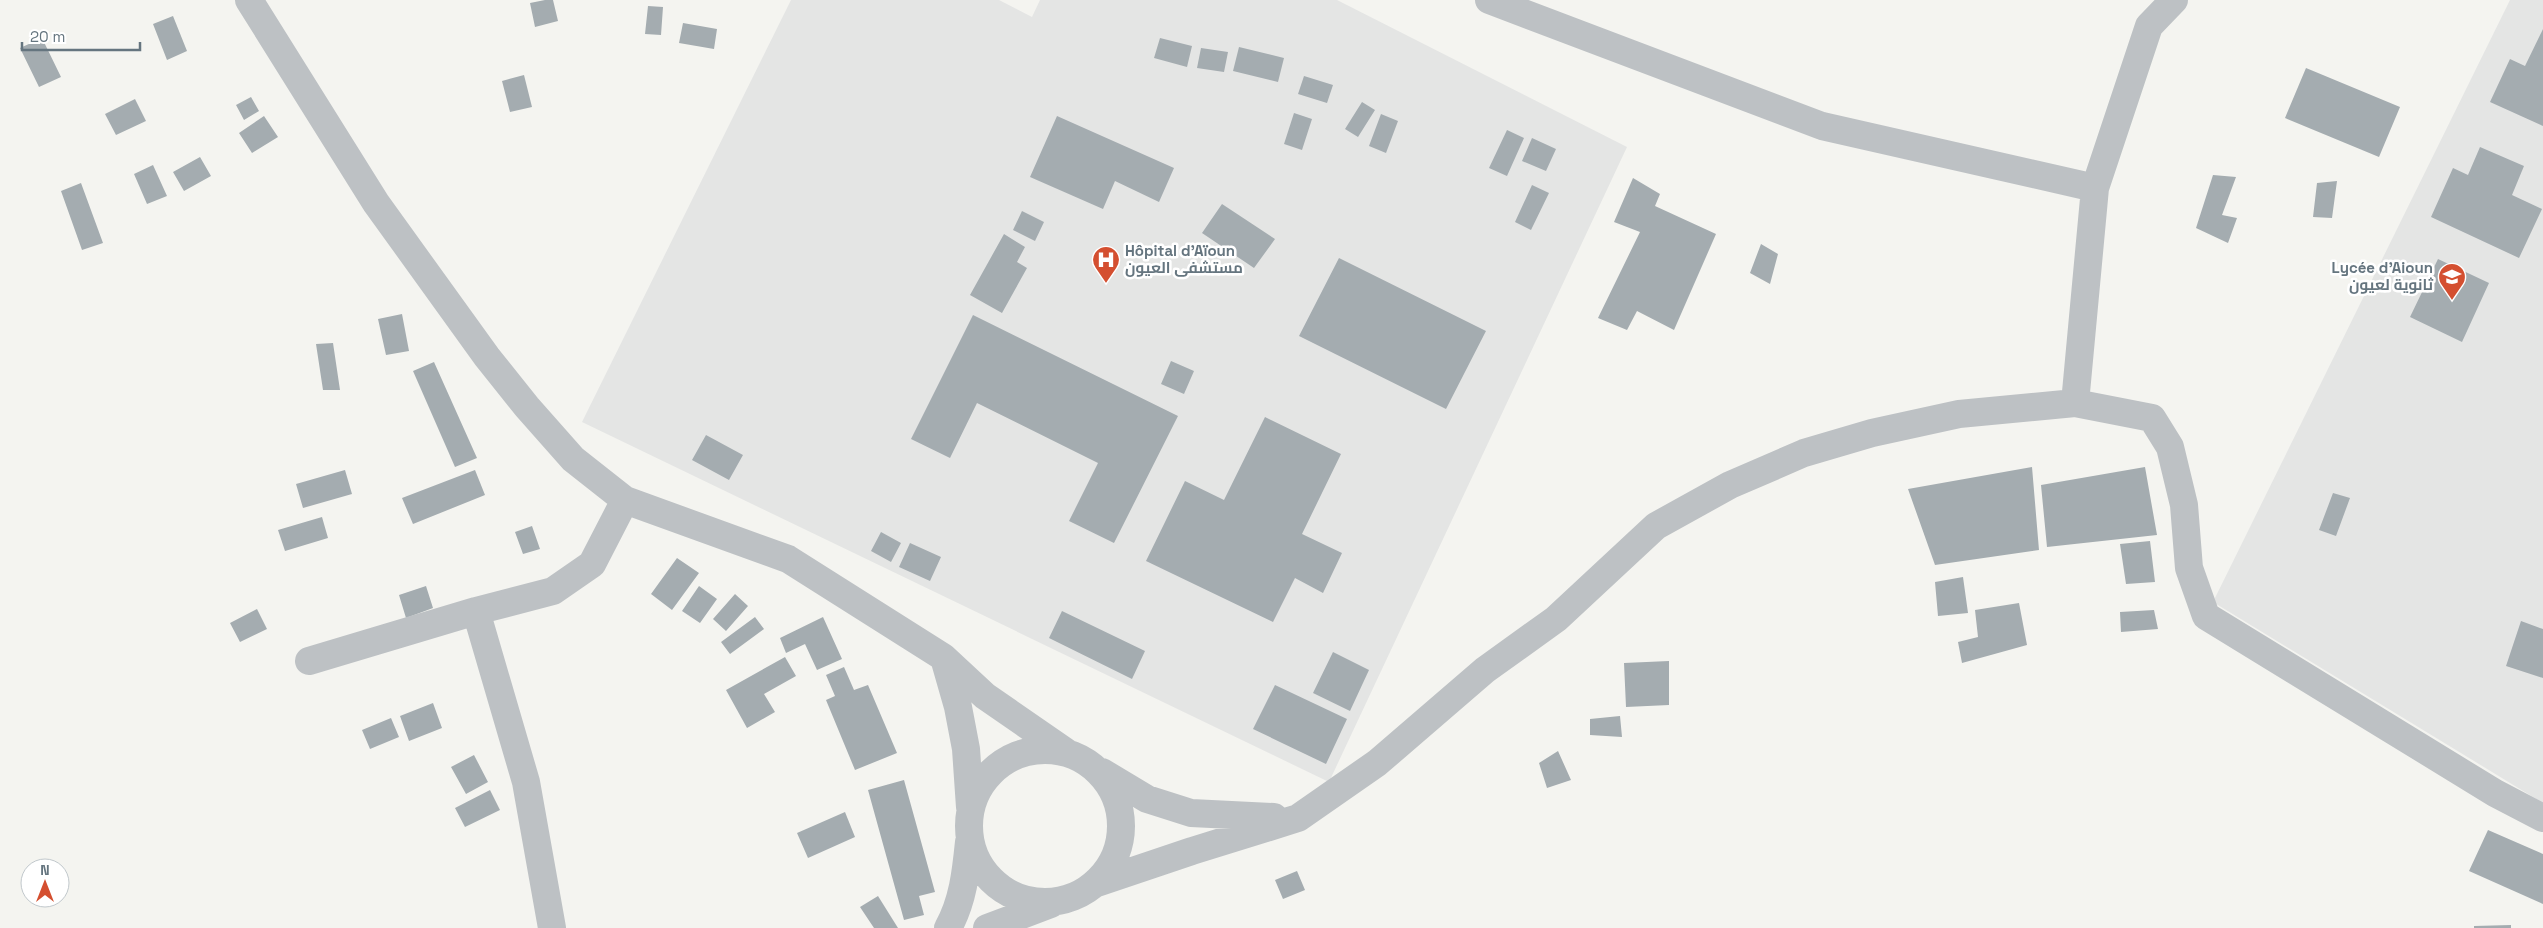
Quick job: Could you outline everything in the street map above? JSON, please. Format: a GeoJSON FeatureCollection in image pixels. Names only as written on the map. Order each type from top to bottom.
{"type":"FeatureCollection","features":[{"type":"Feature","properties":{"kind":"street"},"geometry":{"type":"LineString","coordinates":[[249,0],[376,203],[487,357],[527,407],[573,459],[625,500],[788,559],[943,656],[985,696],[1066,752],[1076,756],[1147,799],[1191,813],[1233,817],[1298,818]]}},
{"type":"Feature","properties":{"kind":"street"},"geometry":{"type":"LineString","coordinates":[[1489,0],[1822,126],[2094,188]]}},
{"type":"Feature","properties":{"kind":"street"},"geometry":{"type":"LineString","coordinates":[[2075,403],[2094,188],[2148,26],[2174,0]]}},
{"type":"Feature","properties":{"kind":"street"},"geometry":{"type":"LineString","coordinates":[[987,928],[1066,899],[1094,884],[1192,850],[1298,818],[1378,763],[1485,670],[1556,620],[1656,526],[1730,485],[1804,453],[1872,433],[1959,414],[2075,403],[2152,418],[2170,447],[2184,505],[2189,568],[2206,616],[2495,793],[2543,818]]}},
{"type":"Feature","properties":{"kind":"street"},"geometry":{"type":"LineString","coordinates":[[309,661],[476,611],[553,591],[592,564],[625,500]]}},
{"type":"Feature","properties":{"kind":"street"},"geometry":{"type":"LineString","coordinates":[[476,611],[526,782],[552,928]]}},
{"type":"Feature","properties":{"kind":"street"},"geometry":{"type":"LineString","coordinates":[[943,656],[958,707],[966,749],[970,809],[970,840],[965,883],[954,917],[948,928]]}},
{"type":"Feature","properties":{"kind":"street"},"geometry":{"type":"LineString","coordinates":[[970,809],[989,772],[1005,760],[1035,750],[1066,752]]}},
{"type":"Feature","properties":{"kind":"street"},"geometry":{"type":"LineString","coordinates":[[1094,767],[1115,793],[1122,826],[1114,858],[1094,884]]}},
{"type":"Feature","properties":{"kind":"street"},"geometry":{"type":"LineString","coordinates":[[970,840],[977,862],[1000,888],[1020,898],[1032,901],[1043,902],[1066,899]]}},
{"type":"Feature","properties":{"kind":"shaded area","name":"Hôpital d’Aïoun مستشفى العيون"},"geometry":{"type":"Polygon","coordinates":[[[791,0],[999,0],[1032,17],[1040,0],[1337,0],[1627,147],[1329,782],[582,422],[791,0]]]}},
{"type":"Feature","properties":{"kind":"shaded area","name":"Lycée d'Aioun ثانوية لعيون"},"geometry":{"type":"Polygon","coordinates":[[[2510,0],[2543,0],[2543,803],[2213,602],[2510,0]]]}},
{"type":"Feature","properties":{"kind":"building"},"geometry":{"type":"Polygon","coordinates":[[[553,0],[558,21],[535,27],[530,3],[553,0]]]}},
{"type":"Feature","properties":{"kind":"building"},"geometry":{"type":"Polygon","coordinates":[[[648,6],[663,7],[661,35],[645,34],[648,6]]]}},
{"type":"Feature","properties":{"kind":"building"},"geometry":{"type":"Polygon","coordinates":[[[173,16],[187,51],[167,60],[153,24],[173,16]]]}},
{"type":"Feature","properties":{"kind":"building"},"geometry":{"type":"Polygon","coordinates":[[[683,23],[717,29],[714,49],[679,43],[683,23]]]}},
{"type":"Feature","properties":{"kind":"building"},"geometry":{"type":"Polygon","coordinates":[[[2543,29],[2543,126],[2490,102],[2510,59],[2525,66],[2543,29]]]}},
{"type":"Feature","properties":{"kind":"building"},"geometry":{"type":"Polygon","coordinates":[[[42,38],[61,77],[39,87],[20,48],[42,38]]]}},
{"type":"Feature","properties":{"kind":"building"},"geometry":{"type":"Polygon","coordinates":[[[1160,38],[1192,46],[1187,67],[1154,58],[1160,38]]]}},
{"type":"Feature","properties":{"kind":"building"},"geometry":{"type":"Polygon","coordinates":[[[1239,47],[1284,58],[1278,82],[1233,71],[1239,47]]]}},
{"type":"Feature","properties":{"kind":"building"},"geometry":{"type":"Polygon","coordinates":[[[1201,48],[1228,52],[1224,72],[1197,68],[1201,48]]]}},
{"type":"Feature","properties":{"kind":"building"},"geometry":{"type":"Polygon","coordinates":[[[2306,68],[2400,107],[2379,157],[2285,118],[2306,68]]]}},
{"type":"Feature","properties":{"kind":"building"},"geometry":{"type":"Polygon","coordinates":[[[524,75],[532,107],[510,112],[502,81],[524,75]]]}},
{"type":"Feature","properties":{"kind":"building"},"geometry":{"type":"Polygon","coordinates":[[[1304,76],[1333,85],[1327,103],[1298,94],[1304,76]]]}},
{"type":"Feature","properties":{"kind":"building"},"geometry":{"type":"Polygon","coordinates":[[[251,97],[259,111],[244,120],[236,105],[251,97]]]}},
{"type":"Feature","properties":{"kind":"building"},"geometry":{"type":"Polygon","coordinates":[[[135,99],[146,121],[116,135],[105,114],[135,99]]]}},
{"type":"Feature","properties":{"kind":"building"},"geometry":{"type":"Polygon","coordinates":[[[1362,102],[1375,110],[1358,137],[1345,129],[1362,102]]]}},
{"type":"Feature","properties":{"kind":"building"},"geometry":{"type":"Polygon","coordinates":[[[1294,113],[1312,119],[1302,150],[1284,144],[1294,113]]]}},
{"type":"Feature","properties":{"kind":"building"},"geometry":{"type":"Polygon","coordinates":[[[1381,114],[1398,121],[1386,153],[1369,146],[1381,114]]]}},
{"type":"Feature","properties":{"kind":"building"},"geometry":{"type":"Polygon","coordinates":[[[264,116],[278,137],[252,153],[239,133],[264,116]]]}},
{"type":"Feature","properties":{"kind":"building"},"geometry":{"type":"Polygon","coordinates":[[[1057,116],[1174,168],[1159,202],[1115,181],[1103,209],[1030,177],[1057,116]]]}},
{"type":"Feature","properties":{"kind":"building"},"geometry":{"type":"Polygon","coordinates":[[[1507,130],[1524,138],[1507,176],[1489,168],[1507,130]]]}},
{"type":"Feature","properties":{"kind":"building"},"geometry":{"type":"Polygon","coordinates":[[[1532,138],[1556,149],[1546,171],[1522,161],[1532,138]]]}},
{"type":"Feature","properties":{"kind":"building"},"geometry":{"type":"Polygon","coordinates":[[[2480,147],[2524,166],[2512,195],[2542,209],[2519,258],[2431,217],[2453,168],[2468,175],[2480,147]]]}},
{"type":"Feature","properties":{"kind":"building"},"geometry":{"type":"Polygon","coordinates":[[[200,157],[211,176],[184,191],[173,172],[200,157]]]}},
{"type":"Feature","properties":{"kind":"building"},"geometry":{"type":"Polygon","coordinates":[[[153,165],[167,196],[147,204],[134,174],[153,165]]]}},
{"type":"Feature","properties":{"kind":"building"},"geometry":{"type":"Polygon","coordinates":[[[2213,175],[2236,177],[2222,215],[2237,218],[2228,243],[2196,228],[2213,175]]]}},
{"type":"Feature","properties":{"kind":"building"},"geometry":{"type":"Polygon","coordinates":[[[1633,178],[1660,194],[1655,206],[1716,234],[1674,330],[1637,311],[1627,330],[1598,318],[1640,232],[1614,222],[1633,178]]]}},
{"type":"Feature","properties":{"kind":"building"},"geometry":{"type":"Polygon","coordinates":[[[2337,181],[2332,218],[2313,217],[2317,183],[2337,181]]]}},
{"type":"Feature","properties":{"kind":"building"},"geometry":{"type":"Polygon","coordinates":[[[81,183],[103,243],[82,250],[61,191],[81,183]]]}},
{"type":"Feature","properties":{"kind":"building"},"geometry":{"type":"Polygon","coordinates":[[[1532,185],[1549,193],[1531,230],[1515,222],[1532,185]]]}},
{"type":"Feature","properties":{"kind":"building"},"geometry":{"type":"Polygon","coordinates":[[[1222,204],[1275,239],[1254,268],[1202,233],[1222,204]]]}},
{"type":"Feature","properties":{"kind":"building"},"geometry":{"type":"Polygon","coordinates":[[[1022,211],[1044,222],[1035,241],[1013,230],[1022,211]]]}},
{"type":"Feature","properties":{"kind":"building"},"geometry":{"type":"Polygon","coordinates":[[[1004,234],[1025,247],[1017,262],[1027,268],[1002,313],[970,295],[1004,234]]]}},
{"type":"Feature","properties":{"kind":"building"},"geometry":{"type":"Polygon","coordinates":[[[1761,244],[1778,254],[1770,284],[1750,273],[1761,244]]]}},
{"type":"Feature","properties":{"kind":"building"},"geometry":{"type":"Polygon","coordinates":[[[1339,258],[1486,331],[1446,409],[1299,336],[1339,258]]]}},
{"type":"Feature","properties":{"kind":"building"},"geometry":{"type":"Polygon","coordinates":[[[2438,259],[2489,283],[2462,342],[2410,317],[2438,259]]]}},
{"type":"Feature","properties":{"kind":"building"},"geometry":{"type":"Polygon","coordinates":[[[402,314],[409,351],[386,355],[378,319],[402,314]]]}},
{"type":"Feature","properties":{"kind":"building"},"geometry":{"type":"Polygon","coordinates":[[[973,315],[1178,416],[1114,543],[1069,521],[1098,463],[977,403],[950,458],[911,439],[973,315]]]}},
{"type":"Feature","properties":{"kind":"building"},"geometry":{"type":"Polygon","coordinates":[[[333,343],[340,390],[323,390],[316,344],[333,343]]]}},
{"type":"Feature","properties":{"kind":"building"},"geometry":{"type":"Polygon","coordinates":[[[1171,361],[1194,371],[1184,394],[1161,384],[1171,361]]]}},
{"type":"Feature","properties":{"kind":"building"},"geometry":{"type":"Polygon","coordinates":[[[434,362],[477,458],[455,467],[413,371],[434,362]]]}},
{"type":"Feature","properties":{"kind":"building"},"geometry":{"type":"Polygon","coordinates":[[[1265,417],[1341,454],[1302,534],[1342,553],[1323,593],[1295,578],[1273,622],[1146,561],[1185,481],[1224,500],[1265,417]]]}},
{"type":"Feature","properties":{"kind":"building"},"geometry":{"type":"Polygon","coordinates":[[[706,435],[743,455],[729,480],[692,460],[706,435]]]}},
{"type":"Feature","properties":{"kind":"building"},"geometry":{"type":"Polygon","coordinates":[[[2032,467],[2039,550],[1935,565],[1908,489],[2032,467]]]}},
{"type":"Feature","properties":{"kind":"building"},"geometry":{"type":"Polygon","coordinates":[[[2145,467],[2157,535],[2047,547],[2041,485],[2145,467]]]}},
{"type":"Feature","properties":{"kind":"building"},"geometry":{"type":"Polygon","coordinates":[[[345,470],[352,494],[303,508],[296,484],[345,470]]]}},
{"type":"Feature","properties":{"kind":"building"},"geometry":{"type":"Polygon","coordinates":[[[475,470],[485,495],[413,524],[402,498],[475,470]]]}},
{"type":"Feature","properties":{"kind":"building"},"geometry":{"type":"Polygon","coordinates":[[[2333,493],[2350,498],[2336,536],[2319,530],[2333,493]]]}},
{"type":"Feature","properties":{"kind":"building"},"geometry":{"type":"Polygon","coordinates":[[[322,517],[328,538],[285,551],[278,530],[322,517]]]}},
{"type":"Feature","properties":{"kind":"building"},"geometry":{"type":"Polygon","coordinates":[[[532,526],[540,549],[523,554],[515,532],[532,526]]]}},
{"type":"Feature","properties":{"kind":"building"},"geometry":{"type":"Polygon","coordinates":[[[881,532],[901,543],[891,562],[871,551],[881,532]]]}},
{"type":"Feature","properties":{"kind":"building"},"geometry":{"type":"Polygon","coordinates":[[[2150,541],[2155,582],[2126,584],[2120,544],[2150,541]]]}},
{"type":"Feature","properties":{"kind":"building"},"geometry":{"type":"Polygon","coordinates":[[[910,543],[941,557],[930,581],[899,567],[910,543]]]}},
{"type":"Feature","properties":{"kind":"building"},"geometry":{"type":"Polygon","coordinates":[[[677,558],[699,573],[672,610],[651,594],[677,558]]]}},
{"type":"Feature","properties":{"kind":"building"},"geometry":{"type":"Polygon","coordinates":[[[1963,577],[1968,613],[1938,616],[1935,582],[1963,577]]]}},
{"type":"Feature","properties":{"kind":"building"},"geometry":{"type":"Polygon","coordinates":[[[426,586],[433,608],[406,618],[399,595],[426,586]]]}},
{"type":"Feature","properties":{"kind":"building"},"geometry":{"type":"Polygon","coordinates":[[[699,586],[717,599],[700,623],[682,611],[699,586]]]}},
{"type":"Feature","properties":{"kind":"building"},"geometry":{"type":"Polygon","coordinates":[[[735,594],[748,606],[726,631],[713,619],[735,594]]]}},
{"type":"Feature","properties":{"kind":"building"},"geometry":{"type":"Polygon","coordinates":[[[2019,603],[2027,645],[1962,663],[1958,642],[1978,637],[1975,610],[2019,603]]]}},
{"type":"Feature","properties":{"kind":"building"},"geometry":{"type":"Polygon","coordinates":[[[257,609],[267,629],[240,642],[230,623],[257,609]]]}},
{"type":"Feature","properties":{"kind":"building"},"geometry":{"type":"Polygon","coordinates":[[[2154,610],[2158,629],[2121,632],[2120,612],[2154,610]]]}},
{"type":"Feature","properties":{"kind":"building"},"geometry":{"type":"Polygon","coordinates":[[[1062,611],[1145,651],[1132,679],[1049,638],[1062,611]]]}},
{"type":"Feature","properties":{"kind":"building"},"geometry":{"type":"Polygon","coordinates":[[[755,617],[764,629],[730,654],[721,642],[755,617]]]}},
{"type":"Feature","properties":{"kind":"building"},"geometry":{"type":"Polygon","coordinates":[[[823,617],[842,659],[817,670],[805,644],[786,653],[780,638],[823,617]]]}},
{"type":"Feature","properties":{"kind":"building"},"geometry":{"type":"Polygon","coordinates":[[[2521,621],[2543,629],[2543,678],[2506,666],[2521,621]]]}},
{"type":"Feature","properties":{"kind":"building"},"geometry":{"type":"Polygon","coordinates":[[[1333,652],[1369,670],[1350,711],[1313,693],[1333,652]]]}},
{"type":"Feature","properties":{"kind":"building"},"geometry":{"type":"Polygon","coordinates":[[[785,657],[796,676],[764,694],[775,712],[747,728],[726,690],[785,657]]]}},
{"type":"Feature","properties":{"kind":"building"},"geometry":{"type":"Polygon","coordinates":[[[1669,661],[1669,705],[1626,707],[1624,663],[1669,661]]]}},
{"type":"Feature","properties":{"kind":"building"},"geometry":{"type":"Polygon","coordinates":[[[844,667],[854,690],[868,685],[897,753],[855,770],[826,700],[835,696],[826,675],[844,667]]]}},
{"type":"Feature","properties":{"kind":"building"},"geometry":{"type":"Polygon","coordinates":[[[1275,685],[1347,719],[1326,764],[1253,729],[1275,685]]]}},
{"type":"Feature","properties":{"kind":"building"},"geometry":{"type":"Polygon","coordinates":[[[433,703],[442,728],[409,741],[400,716],[433,703]]]}},
{"type":"Feature","properties":{"kind":"building"},"geometry":{"type":"Polygon","coordinates":[[[1620,716],[1622,737],[1590,735],[1590,719],[1620,716]]]}},
{"type":"Feature","properties":{"kind":"building"},"geometry":{"type":"Polygon","coordinates":[[[391,718],[399,737],[370,749],[362,730],[391,718]]]}},
{"type":"Feature","properties":{"kind":"building"},"geometry":{"type":"Polygon","coordinates":[[[1558,751],[1571,780],[1547,788],[1539,763],[1558,751]]]}},
{"type":"Feature","properties":{"kind":"building"},"geometry":{"type":"Polygon","coordinates":[[[474,755],[488,782],[466,794],[451,767],[474,755]]]}},
{"type":"Feature","properties":{"kind":"building"},"geometry":{"type":"Polygon","coordinates":[[[904,780],[935,892],[919,896],[924,915],[904,920],[868,790],[904,780]]]}},
{"type":"Feature","properties":{"kind":"building"},"geometry":{"type":"Polygon","coordinates":[[[490,790],[500,810],[465,827],[455,808],[490,790]]]}},
{"type":"Feature","properties":{"kind":"building"},"geometry":{"type":"Polygon","coordinates":[[[845,812],[855,837],[808,858],[797,833],[845,812]]]}},
{"type":"Feature","properties":{"kind":"building"},"geometry":{"type":"Polygon","coordinates":[[[2488,830],[2543,854],[2543,904],[2469,871],[2488,830]]]}},
{"type":"Feature","properties":{"kind":"building"},"geometry":{"type":"Polygon","coordinates":[[[1297,871],[1305,890],[1283,899],[1275,880],[1297,871]]]}},
{"type":"Feature","properties":{"kind":"building"},"geometry":{"type":"Polygon","coordinates":[[[878,896],[898,928],[874,928],[860,907],[878,896]]]}},
{"type":"Feature","properties":{"kind":"building"},"geometry":{"type":"Polygon","coordinates":[[[2511,925],[2511,928],[2474,928],[2474,926],[2511,925]]]}},
{"type":"Feature","properties":{"kind":"place","name":"Hôpital d’Aïoun مستشفى العيون"},"geometry":{"type":"Point","coordinates":[1106,284]}},
{"type":"Feature","properties":{"kind":"place","name":"Lycée d'Aioun ثانوية لعيون"},"geometry":{"type":"Point","coordinates":[2452,301]}}]}
